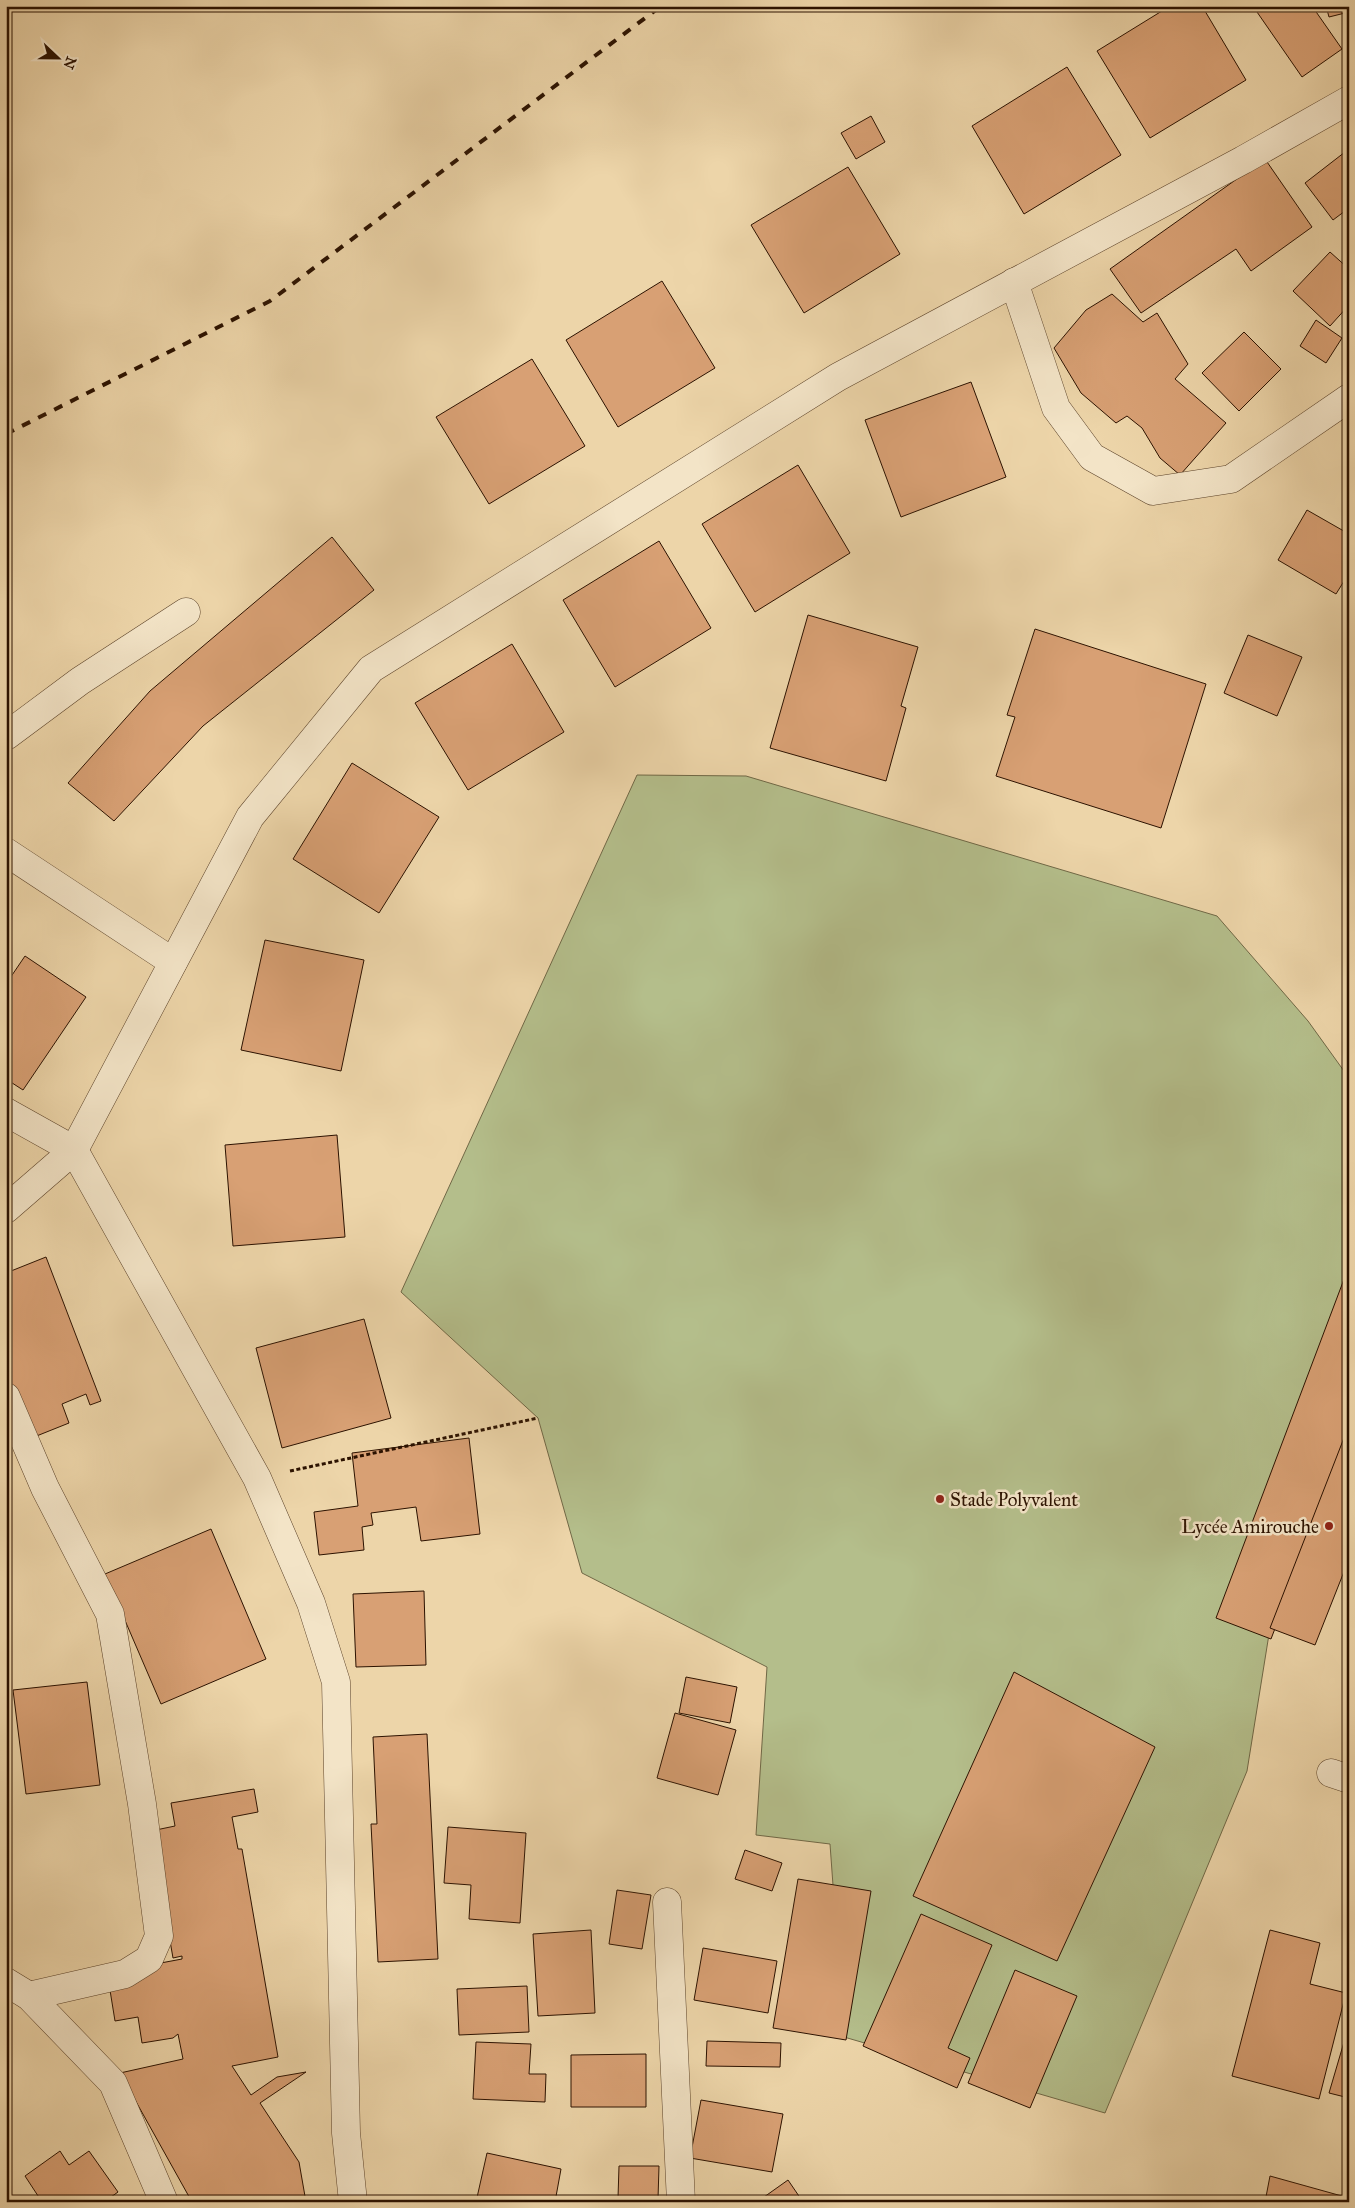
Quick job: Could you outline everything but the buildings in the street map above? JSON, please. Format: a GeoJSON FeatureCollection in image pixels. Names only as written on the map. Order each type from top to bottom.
{"type":"FeatureCollection","features":[{"type":"Feature","properties":{"kind":"street"},"geometry":{"type":"LineString","coordinates":[[6,1209],[74,1150],[250,817],[371,669],[838,376],[1243,160],[1349,100]]}},
{"type":"Feature","properties":{"kind":"street"},"geometry":{"type":"LineString","coordinates":[[1014,282],[1056,408],[1092,458],[1153,491],[1232,479],[1349,398]]}},
{"type":"Feature","properties":{"kind":"street"},"geometry":{"type":"LineString","coordinates":[[6,736],[80,681],[186,612]]}},
{"type":"Feature","properties":{"kind":"street"},"geometry":{"type":"LineString","coordinates":[[6,852],[173,962]]}},
{"type":"Feature","properties":{"kind":"street"},"geometry":{"type":"LineString","coordinates":[[6,1112],[74,1150],[257,1478],[310,1603],[336,1682],[346,2132],[353,2202]]}},
{"type":"Feature","properties":{"kind":"street"},"geometry":{"type":"LineString","coordinates":[[6,1398],[45,1488],[110,1614],[142,1804],[159,1936],[149,1959],[125,1974],[18,1989]]}},
{"type":"Feature","properties":{"kind":"street"},"geometry":{"type":"LineString","coordinates":[[667,1902],[681,2202]]}},
{"type":"Feature","properties":{"kind":"street"},"geometry":{"type":"LineString","coordinates":[[18,1989],[113,2083],[164,2202]]}},
{"type":"Feature","properties":{"kind":"path"},"geometry":{"type":"LineString","coordinates":[[257,1478],[538,1418]]}},
{"type":"Feature","properties":{"kind":"green space","name":"Stade Polyvalent"},"geometry":{"type":"Polygon","coordinates":[[[637,775],[746,776],[1217,916],[1308,1021],[1349,1078],[1349,1425],[1270,1628],[1247,1771],[1105,2113],[844,2037],[830,1844],[756,1835],[767,1667],[582,1573],[538,1418],[401,1292],[637,775]]]}},
{"type":"Feature","properties":{"kind":"railway"},"geometry":{"type":"LineString","coordinates":[[6,434],[270,301],[661,6]]}},
{"type":"Feature","properties":{"kind":"place","name":"Stade Polyvalent"},"geometry":{"type":"Point","coordinates":[940,1499]}},
{"type":"Feature","properties":{"kind":"place","name":"Lycée Amirouche"},"geometry":{"type":"Point","coordinates":[1329,1526]}}]}
